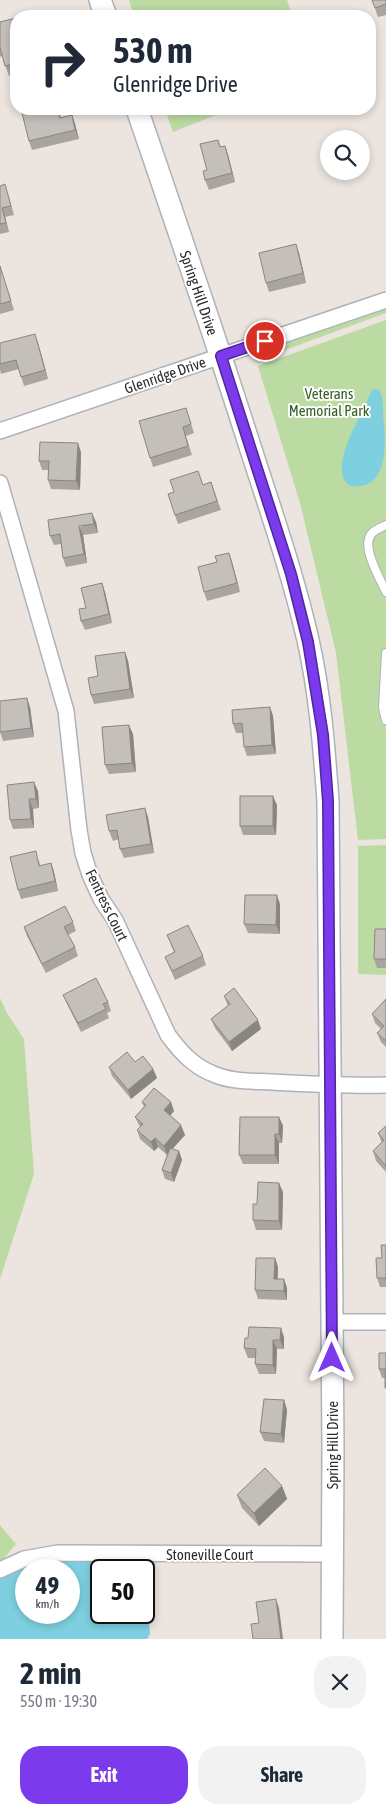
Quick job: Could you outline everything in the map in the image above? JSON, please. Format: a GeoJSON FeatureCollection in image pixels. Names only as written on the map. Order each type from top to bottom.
{"type":"FeatureCollection","features":[{"type":"Feature","properties":{"kind":"main road","name":"Spring Hill Drive"},"geometry":{"type":"LineString","coordinates":[[139,115],[221,356],[296,592],[308,642],[325,748],[328,801],[332,1322],[332,1639]]}},
{"type":"Feature","properties":{"kind":"street","name":"Glenridge Drive"},"geometry":{"type":"LineString","coordinates":[[0,431],[386,300]]}},
{"type":"Feature","properties":{"kind":"street","name":"Fentress Court"},"geometry":{"type":"LineString","coordinates":[[0,483],[66,711],[83,853],[100,898],[115,920],[168,1035],[193,1063],[209,1073],[226,1079],[330,1086],[386,1085]]}},
{"type":"Feature","properties":{"kind":"street"},"geometry":{"type":"LineString","coordinates":[[332,1322],[386,1322]]}},
{"type":"Feature","properties":{"kind":"street","name":"Stoneville Court"},"geometry":{"type":"LineString","coordinates":[[0,1570],[24,1559],[58,1554],[332,1554]]}},
{"type":"Feature","properties":{"kind":"lane"},"geometry":{"type":"LineString","coordinates":[[386,525],[372,533],[368,541],[368,549],[386,592]]}},
{"type":"Feature","properties":{"kind":"lane"},"geometry":{"type":"LineString","coordinates":[[386,653],[383,707],[386,720]]}},
{"type":"Feature","properties":{"kind":"green space"},"geometry":{"type":"Polygon","coordinates":[[[129,0],[287,0],[290,10],[132,10],[129,0]]]}},
{"type":"Feature","properties":{"kind":"green space"},"geometry":{"type":"Polygon","coordinates":[[[167,115],[216,115],[173,132],[167,115]]]}},
{"type":"Feature","properties":{"kind":"green space"},"geometry":{"type":"Polygon","coordinates":[[[386,302],[386,313],[255,361],[249,344],[386,302]]]}},
{"type":"Feature","properties":{"kind":"green space","name":"Veterans Memorial Park"},"geometry":{"type":"Polygon","coordinates":[[[386,320],[386,839],[358,840],[336,653],[300,503],[258,366],[386,320]]]}},
{"type":"Feature","properties":{"kind":"green space"},"geometry":{"type":"Polygon","coordinates":[[[386,845],[386,975],[358,974],[358,846],[386,845]]]}},
{"type":"Feature","properties":{"kind":"green space"},"geometry":{"type":"Polygon","coordinates":[[[0,998],[7,1013],[24,1039],[34,1174],[0,1279],[0,998]]]}},
{"type":"Feature","properties":{"kind":"green space"},"geometry":{"type":"Polygon","coordinates":[[[0,1525],[16,1544],[0,1563],[0,1525]]]}},
{"type":"Feature","properties":{"kind":"water"},"geometry":{"type":"Polygon","coordinates":[[[373,389],[379,390],[383,402],[384,458],[374,480],[361,486],[353,486],[349,485],[344,478],[342,469],[343,458],[351,434],[373,389]]]}},
{"type":"Feature","properties":{"kind":"water"},"geometry":{"type":"Polygon","coordinates":[[[144,1554],[144,1559],[90,1559],[90,1624],[149,1624],[150,1634],[147,1639],[0,1639],[0,1563],[4,1559],[144,1554]]]}},
{"type":"Feature","properties":{"kind":"building"},"geometry":{"type":"Polygon","coordinates":[[[372,0],[386,0],[386,4],[375,8],[372,0]]]}},
{"type":"Feature","properties":{"kind":"building"},"geometry":{"type":"Polygon","coordinates":[[[10,20],[10,65],[5,66],[0,47],[0,22],[10,20]]]}},
{"type":"Feature","properties":{"kind":"building"},"geometry":{"type":"Polygon","coordinates":[[[22,115],[59,115],[60,118],[72,115],[75,130],[29,141],[22,115]]]}},
{"type":"Feature","properties":{"kind":"building"},"geometry":{"type":"Polygon","coordinates":[[[218,140],[220,147],[225,146],[232,173],[205,180],[203,171],[207,170],[200,144],[218,140]]]}},
{"type":"Feature","properties":{"kind":"building"},"geometry":{"type":"Polygon","coordinates":[[[5,184],[11,206],[2,208],[6,223],[0,224],[0,186],[5,184]]]}},
{"type":"Feature","properties":{"kind":"building"},"geometry":{"type":"Polygon","coordinates":[[[296,244],[303,273],[266,283],[259,253],[296,244]]]}},
{"type":"Feature","properties":{"kind":"building"},"geometry":{"type":"Polygon","coordinates":[[[0,266],[11,301],[0,304],[0,266]]]}},
{"type":"Feature","properties":{"kind":"building"},"geometry":{"type":"Polygon","coordinates":[[[35,334],[45,370],[21,377],[16,360],[0,364],[0,343],[35,334]]]}},
{"type":"Feature","properties":{"kind":"building"},"geometry":{"type":"Polygon","coordinates":[[[186,408],[191,424],[183,427],[188,446],[150,458],[139,421],[186,408]]]}},
{"type":"Feature","properties":{"kind":"building"},"geometry":{"type":"Polygon","coordinates":[[[40,442],[78,443],[76,481],[48,480],[49,461],[39,461],[40,442]]]}},
{"type":"Feature","properties":{"kind":"building"},"geometry":{"type":"Polygon","coordinates":[[[198,471],[203,485],[211,482],[217,501],[175,515],[168,494],[174,492],[170,480],[198,471]]]}},
{"type":"Feature","properties":{"kind":"building"},"geometry":{"type":"Polygon","coordinates":[[[92,513],[94,524],[79,526],[84,554],[63,558],[60,534],[50,536],[48,520],[92,513]]]}},
{"type":"Feature","properties":{"kind":"building"},"geometry":{"type":"Polygon","coordinates":[[[229,553],[237,583],[204,592],[198,567],[217,562],[215,556],[229,553]]]}},
{"type":"Feature","properties":{"kind":"building"},"geometry":{"type":"Polygon","coordinates":[[[102,583],[109,614],[81,621],[79,609],[86,608],[81,588],[102,583]]]}},
{"type":"Feature","properties":{"kind":"building"},"geometry":{"type":"Polygon","coordinates":[[[125,652],[130,689],[91,695],[88,678],[98,676],[95,656],[125,652]]]}},
{"type":"Feature","properties":{"kind":"building"},"geometry":{"type":"Polygon","coordinates":[[[27,698],[31,728],[0,732],[0,701],[27,698]]]}},
{"type":"Feature","properties":{"kind":"building"},"geometry":{"type":"Polygon","coordinates":[[[270,707],[272,745],[244,747],[242,723],[233,724],[232,710],[270,707]]]}},
{"type":"Feature","properties":{"kind":"building"},"geometry":{"type":"Polygon","coordinates":[[[129,725],[132,763],[105,765],[102,727],[129,725]]]}},
{"type":"Feature","properties":{"kind":"building"},"geometry":{"type":"Polygon","coordinates":[[[34,782],[36,799],[29,799],[31,819],[10,820],[7,785],[34,782]]]}},
{"type":"Feature","properties":{"kind":"building"},"geometry":{"type":"Polygon","coordinates":[[[240,796],[273,796],[273,826],[240,826],[240,796]]]}},
{"type":"Feature","properties":{"kind":"building"},"geometry":{"type":"Polygon","coordinates":[[[145,808],[151,844],[120,849],[117,830],[109,831],[106,815],[145,808]]]}},
{"type":"Feature","properties":{"kind":"building"},"geometry":{"type":"Polygon","coordinates":[[[36,851],[39,866],[51,863],[55,881],[18,890],[10,857],[36,851]]]}},
{"type":"Feature","properties":{"kind":"building"},"geometry":{"type":"Polygon","coordinates":[[[245,895],[277,895],[276,925],[244,924],[245,895]]]}},
{"type":"Feature","properties":{"kind":"building"},"geometry":{"type":"Polygon","coordinates":[[[65,906],[73,922],[64,927],[75,947],[42,964],[24,927],[65,906]]]}},
{"type":"Feature","properties":{"kind":"building"},"geometry":{"type":"Polygon","coordinates":[[[188,925],[203,956],[172,971],[165,957],[175,952],[167,935],[188,925]]]}},
{"type":"Feature","properties":{"kind":"building"},"geometry":{"type":"Polygon","coordinates":[[[375,929],[386,929],[386,959],[374,959],[375,929]]]}},
{"type":"Feature","properties":{"kind":"building"},"geometry":{"type":"Polygon","coordinates":[[[96,978],[108,1002],[103,1004],[106,1009],[78,1023],[63,995],[96,978]]]}},
{"type":"Feature","properties":{"kind":"building"},"geometry":{"type":"Polygon","coordinates":[[[234,988],[258,1020],[229,1042],[211,1019],[230,1004],[224,996],[234,988]]]}},
{"type":"Feature","properties":{"kind":"building"},"geometry":{"type":"Polygon","coordinates":[[[386,999],[386,1041],[377,1033],[384,1026],[372,1014],[386,999]]]}},
{"type":"Feature","properties":{"kind":"building"},"geometry":{"type":"Polygon","coordinates":[[[127,1052],[135,1062],[143,1056],[153,1069],[128,1090],[109,1067],[127,1052]]]}},
{"type":"Feature","properties":{"kind":"building"},"geometry":{"type":"Polygon","coordinates":[[[154,1088],[171,1102],[164,1110],[181,1125],[164,1146],[155,1138],[151,1142],[137,1130],[143,1124],[135,1117],[146,1105],[142,1102],[154,1088]]]}},
{"type":"Feature","properties":{"kind":"building"},"geometry":{"type":"Polygon","coordinates":[[[240,1117],[279,1117],[279,1134],[275,1134],[275,1155],[239,1155],[240,1117]]]}},
{"type":"Feature","properties":{"kind":"building"},"geometry":{"type":"Polygon","coordinates":[[[386,1126],[386,1166],[373,1151],[384,1140],[378,1133],[386,1126]]]}},
{"type":"Feature","properties":{"kind":"building"},"geometry":{"type":"Polygon","coordinates":[[[170,1148],[179,1151],[171,1173],[162,1170],[170,1148]]]}},
{"type":"Feature","properties":{"kind":"building"},"geometry":{"type":"Polygon","coordinates":[[[258,1182],[279,1183],[279,1221],[253,1220],[253,1204],[257,1204],[258,1182]]]}},
{"type":"Feature","properties":{"kind":"building"},"geometry":{"type":"Polygon","coordinates":[[[381,1245],[386,1245],[386,1278],[377,1278],[376,1258],[382,1258],[381,1245]]]}},
{"type":"Feature","properties":{"kind":"building"},"geometry":{"type":"Polygon","coordinates":[[[256,1258],[275,1258],[274,1279],[284,1279],[284,1291],[255,1290],[256,1258]]]}},
{"type":"Feature","properties":{"kind":"building"},"geometry":{"type":"Polygon","coordinates":[[[249,1327],[281,1328],[280,1340],[273,1340],[273,1365],[255,1364],[256,1349],[244,1348],[245,1338],[248,1338],[249,1327]]]}},
{"type":"Feature","properties":{"kind":"building"},"geometry":{"type":"Polygon","coordinates":[[[379,1353],[386,1353],[386,1388],[385,1369],[379,1369],[379,1353]]]}},
{"type":"Feature","properties":{"kind":"building"},"geometry":{"type":"Polygon","coordinates":[[[264,1399],[284,1400],[281,1434],[260,1432],[264,1399]]]}},
{"type":"Feature","properties":{"kind":"building"},"geometry":{"type":"Polygon","coordinates":[[[265,1468],[282,1486],[254,1513],[237,1495],[265,1468]]]}},
{"type":"Feature","properties":{"kind":"building"},"geometry":{"type":"Polygon","coordinates":[[[276,1599],[281,1639],[253,1639],[251,1624],[259,1623],[256,1602],[276,1599]]]}},
{"type":"Feature","properties":{"kind":"route"},"geometry":{"type":"LineString","coordinates":[[265,341],[221,356],[296,592],[308,642],[325,748],[328,801],[332,1358]]}}]}
